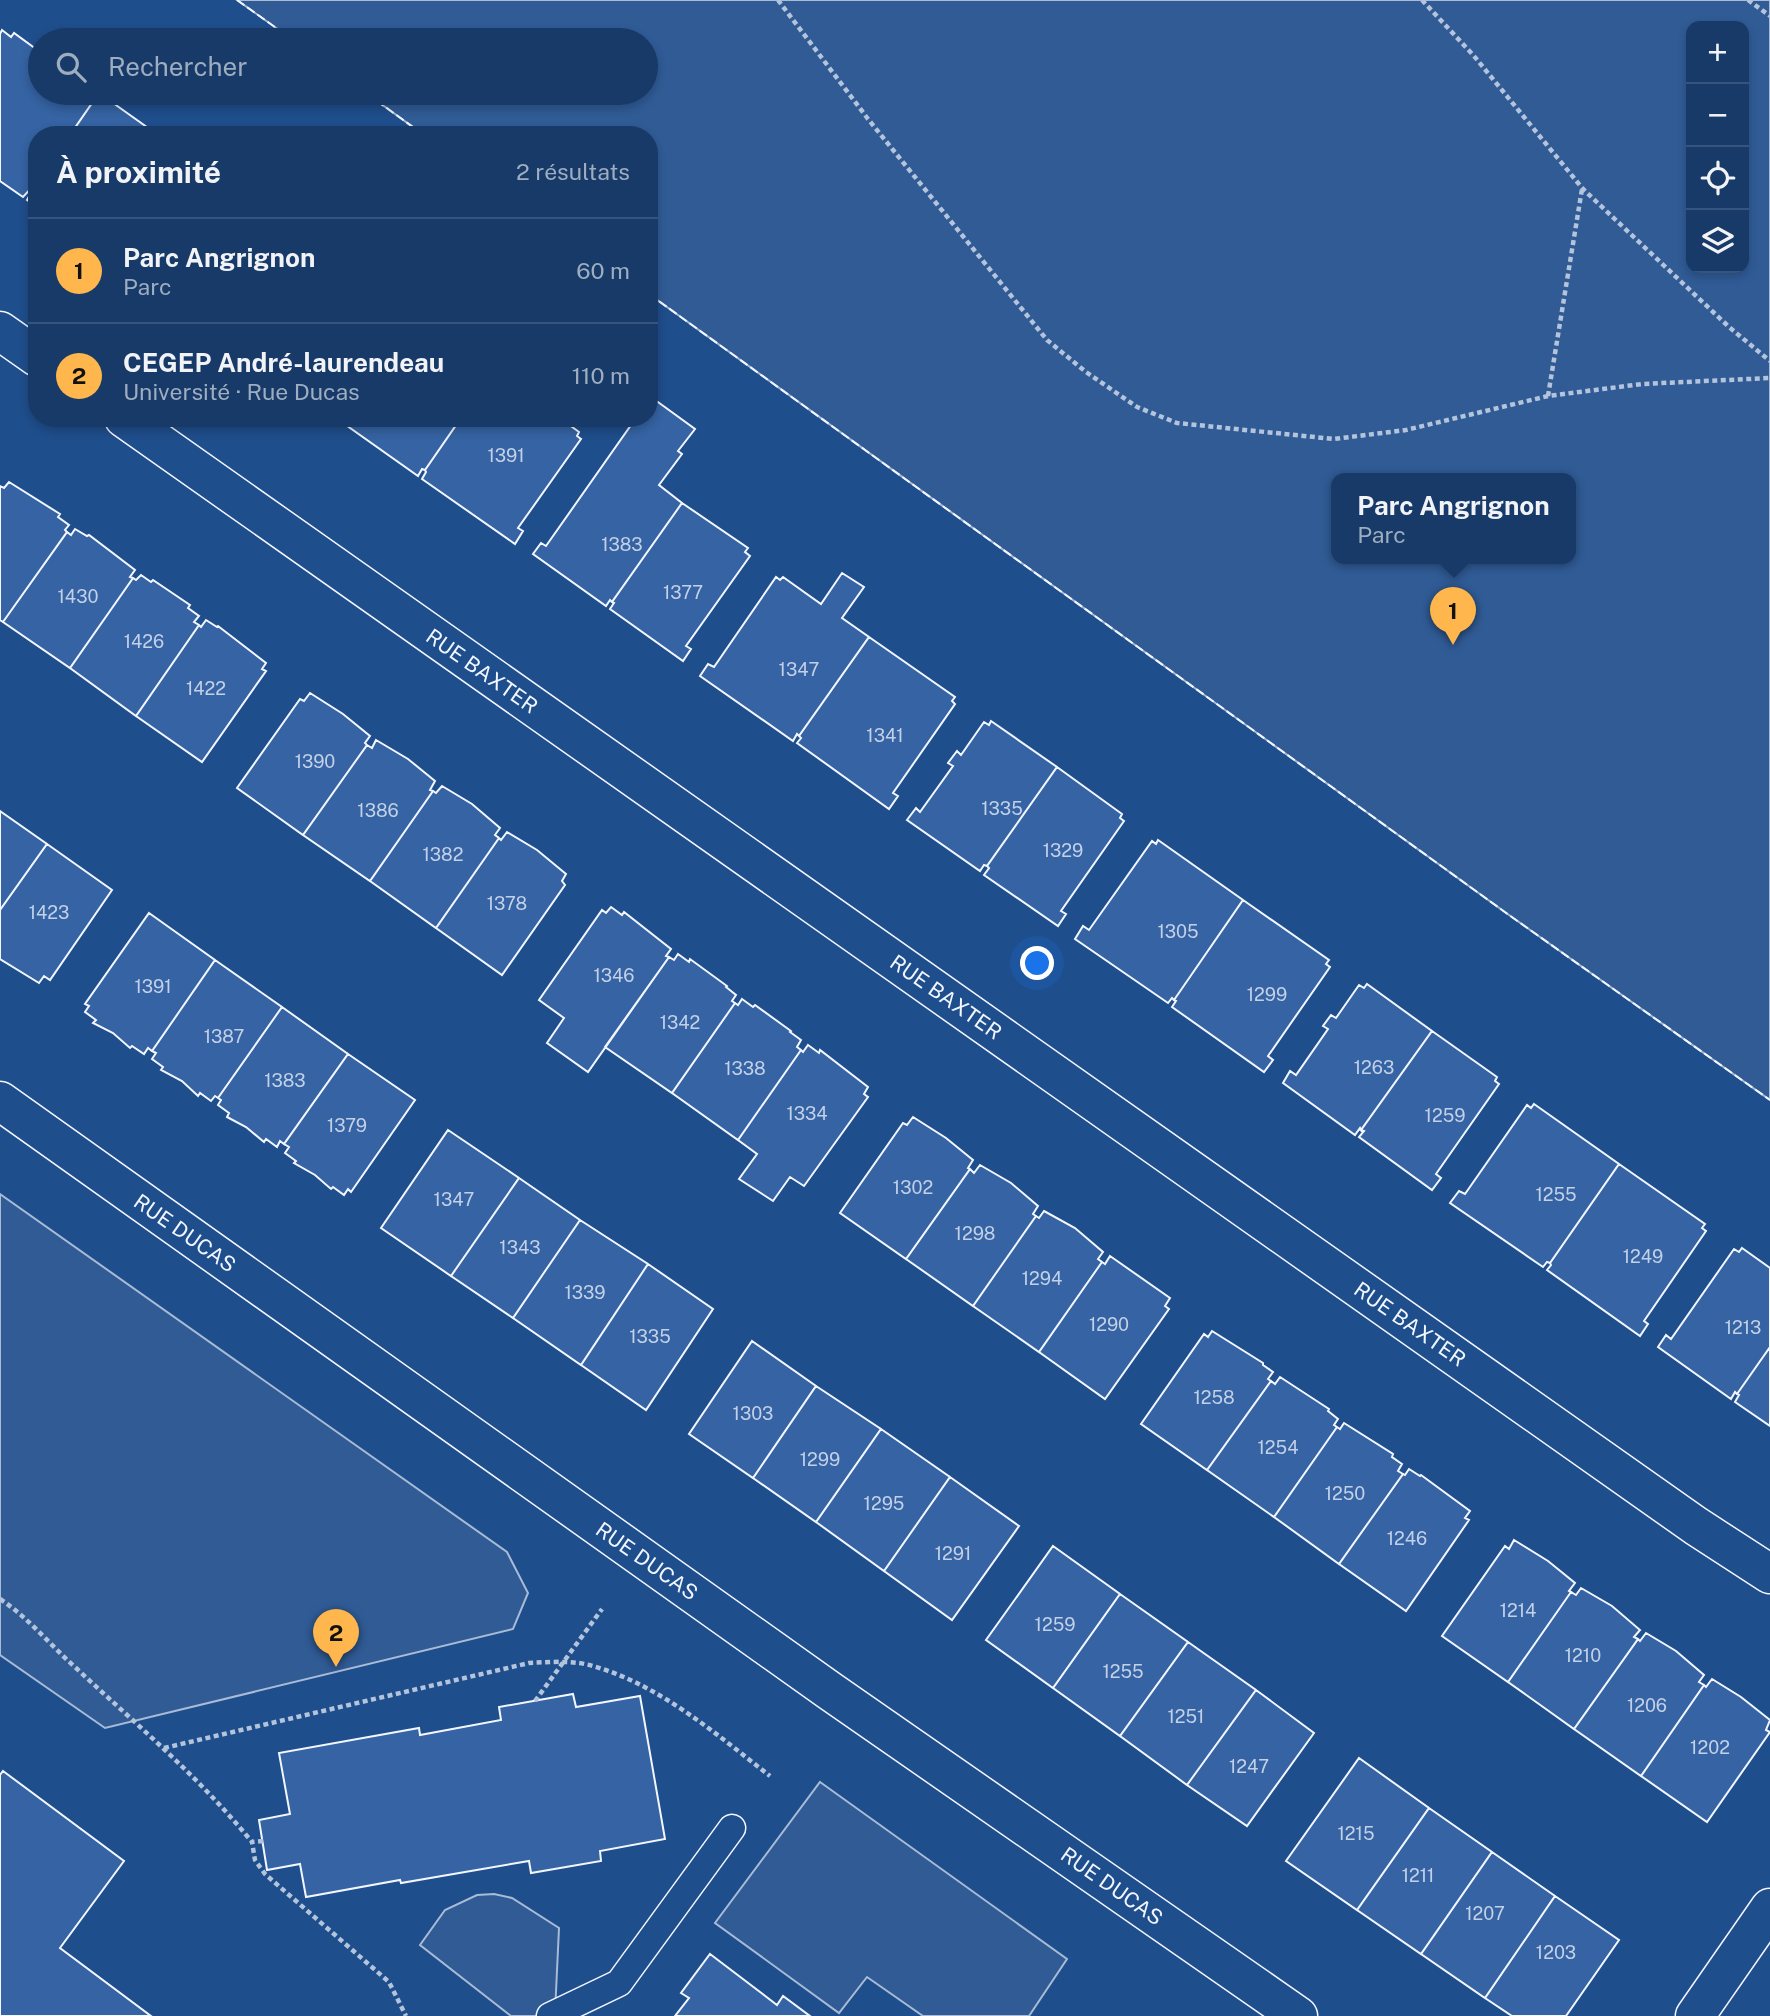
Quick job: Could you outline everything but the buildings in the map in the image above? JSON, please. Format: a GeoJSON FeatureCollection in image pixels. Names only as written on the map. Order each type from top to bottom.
{"type":"FeatureCollection","features":[{"type":"Feature","properties":{"kind":"street"},"geometry":{"type":"LineString","coordinates":[[0,331],[28,351]]}},
{"type":"Feature","properties":{"kind":"street","name":"RUE BAXTER"},"geometry":{"type":"LineString","coordinates":[[137,427],[1696,1526],[1770,1574]]}},
{"type":"Feature","properties":{"kind":"street","name":"RUE DUCAS"},"geometry":{"type":"LineString","coordinates":[[0,1101],[830,1691],[1298,2016]]}},
{"type":"Feature","properties":{"kind":"street"},"geometry":{"type":"LineString","coordinates":[[1695,2016],[1770,1908]]}},
{"type":"Feature","properties":{"kind":"lane"},"geometry":{"type":"LineString","coordinates":[[550,2016],[618,1983],[732,1828]]}},
{"type":"Feature","properties":{"kind":"path"},"geometry":{"type":"LineString","coordinates":[[778,0],[868,119],[1047,340],[1086,372],[1137,407],[1177,423],[1334,439],[1406,430],[1548,396],[1642,384],[1770,378]]}},
{"type":"Feature","properties":{"kind":"path"},"geometry":{"type":"LineString","coordinates":[[1422,0],[1474,56],[1583,189],[1729,327],[1770,361]]}},
{"type":"Feature","properties":{"kind":"path"},"geometry":{"type":"LineString","coordinates":[[1748,0],[1770,16]]}},
{"type":"Feature","properties":{"kind":"path"},"geometry":{"type":"LineString","coordinates":[[1548,396],[1583,189]]}},
{"type":"Feature","properties":{"kind":"path"},"geometry":{"type":"LineString","coordinates":[[0,1599],[19,1611],[73,1666],[183,1764],[252,1842],[255,1860],[265,1874],[389,1982],[406,2016]]}},
{"type":"Feature","properties":{"kind":"path"},"geometry":{"type":"LineString","coordinates":[[535,1701],[602,1608]]}},
{"type":"Feature","properties":{"kind":"path"},"geometry":{"type":"LineString","coordinates":[[164,1748],[529,1663],[564,1662],[592,1665],[664,1698],[770,1776]]}},
{"type":"Feature","properties":{"kind":"path"},"geometry":{"type":"LineString","coordinates":[[252,1842],[262,1840]]}},
{"type":"Feature","properties":{"kind":"shaded area"},"geometry":{"type":"Polygon","coordinates":[[[237,0],[1770,0],[1770,1100],[1509,915],[658,300],[658,126],[412,126],[383,105],[658,105],[658,28],[276,28],[237,0]]]}},
{"type":"Feature","properties":{"kind":"shaded area"},"geometry":{"type":"Polygon","coordinates":[[[0,1194],[507,1552],[528,1593],[513,1629],[105,1728],[0,1655],[0,1194]]]}},
{"type":"Feature","properties":{"kind":"shaded area"},"geometry":{"type":"Polygon","coordinates":[[[820,1782],[1067,1959],[1029,2016],[923,2016],[867,1977],[839,2013],[715,1923],[820,1782]]]}},
{"type":"Feature","properties":{"kind":"shaded area"},"geometry":{"type":"Polygon","coordinates":[[[494,1894],[512,1898],[559,1928],[555,2013],[559,2016],[511,2016],[420,1945],[445,1910],[477,1895],[494,1894]]]}},
{"type":"Feature","properties":{"kind":"fence"},"geometry":{"type":"LineString","coordinates":[[237,0],[276,28]]}},
{"type":"Feature","properties":{"kind":"fence"},"geometry":{"type":"LineString","coordinates":[[383,105],[412,126]]}},
{"type":"Feature","properties":{"kind":"fence"},"geometry":{"type":"LineString","coordinates":[[658,300],[1509,915],[1770,1100]]}},
{"type":"Feature","properties":{"kind":"place","name":"Parc Angrignon"},"geometry":{"type":"Point","coordinates":[1453,645]}},
{"type":"Feature","properties":{"kind":"place","name":"CEGEP André-laurendeau"},"geometry":{"type":"Point","coordinates":[336,1667]}}]}
